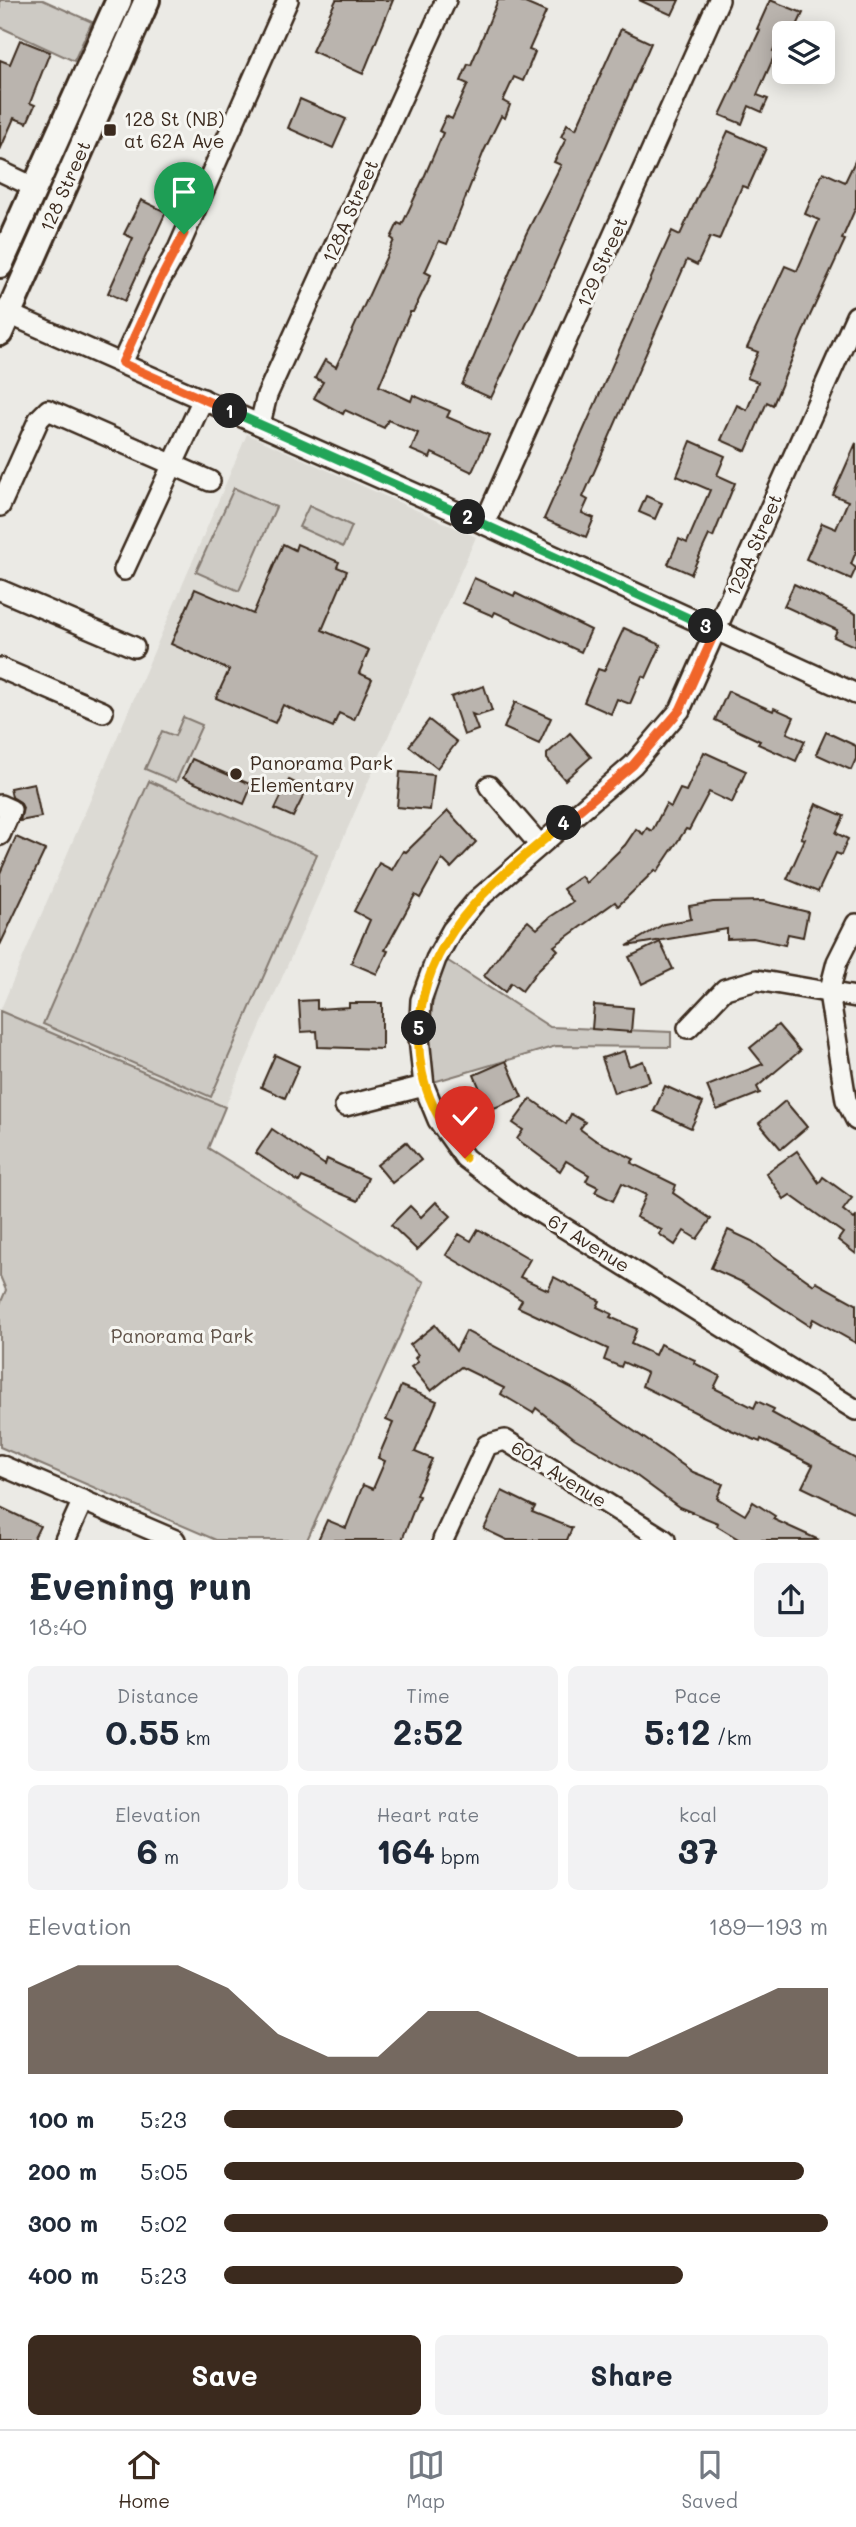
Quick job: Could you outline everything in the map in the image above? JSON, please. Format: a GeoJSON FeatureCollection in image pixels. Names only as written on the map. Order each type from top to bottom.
{"type":"FeatureCollection","features":[{"type":"Feature","properties":{"kind":"main road","name":"128 Street"},"geometry":{"type":"LineString","coordinates":[[0,265],[119,0]]}},
{"type":"Feature","properties":{"kind":"main road","name":"128 Street"},"geometry":{"type":"LineString","coordinates":[[3,319],[147,0]]}},
{"type":"Feature","properties":{"kind":"street"},"geometry":{"type":"LineString","coordinates":[[122,363],[159,282],[178,249],[288,0]]}},
{"type":"Feature","properties":{"kind":"street","name":"128A Street"},"geometry":{"type":"LineString","coordinates":[[260,424],[267,396],[446,0]]}},
{"type":"Feature","properties":{"kind":"street","name":"129 Street"},"geometry":{"type":"LineString","coordinates":[[484,524],[719,0]]}},
{"type":"Feature","properties":{"kind":"street"},"geometry":{"type":"LineString","coordinates":[[0,171],[36,188]]}},
{"type":"Feature","properties":{"kind":"street","name":"129A Street"},"geometry":{"type":"LineString","coordinates":[[424,1086],[419,1038],[421,1000],[436,959],[452,930],[477,900],[633,765],[680,710],[856,316]]}},
{"type":"Feature","properties":{"kind":"street"},"geometry":{"type":"LineString","coordinates":[[3,319],[122,363],[856,694]]}},
{"type":"Feature","properties":{"kind":"street"},"geometry":{"type":"LineString","coordinates":[[124,570],[203,399]]}},
{"type":"Feature","properties":{"kind":"street"},"geometry":{"type":"LineString","coordinates":[[0,506],[39,419],[48,410],[210,481]]}},
{"type":"Feature","properties":{"kind":"street"},"geometry":{"type":"LineString","coordinates":[[0,590],[134,647]]}},
{"type":"Feature","properties":{"kind":"street"},"geometry":{"type":"LineString","coordinates":[[0,668],[103,712]]}},
{"type":"Feature","properties":{"kind":"street"},"geometry":{"type":"LineString","coordinates":[[489,786],[539,844]]}},
{"type":"Feature","properties":{"kind":"street"},"geometry":{"type":"LineString","coordinates":[[0,805],[11,810],[0,835]]}},
{"type":"Feature","properties":{"kind":"street"},"geometry":{"type":"LineString","coordinates":[[856,924],[837,962],[829,993],[846,1100],[856,1120]]}},
{"type":"Feature","properties":{"kind":"street"},"geometry":{"type":"LineString","coordinates":[[688,1028],[725,989],[757,981],[856,997]]}},
{"type":"Feature","properties":{"kind":"street"},"geometry":{"type":"LineString","coordinates":[[345,1106],[424,1086]]}},
{"type":"Feature","properties":{"kind":"street","name":"61 Avenue"},"geometry":{"type":"LineString","coordinates":[[424,1086],[438,1120],[465,1158],[523,1202],[856,1410]]}},
{"type":"Feature","properties":{"kind":"street","name":"60A Avenue"},"geometry":{"type":"LineString","coordinates":[[443,1540],[487,1445],[505,1440],[665,1540]]}},
{"type":"Feature","properties":{"kind":"street"},"geometry":{"type":"LineString","coordinates":[[0,1465],[175,1540]]}},
{"type":"Feature","properties":{"kind":"street"},"geometry":{"type":"LineString","coordinates":[[65,1540],[83,1500]]}},
{"type":"Feature","properties":{"kind":"shaded area","name":"Panorama Park Elementary"},"geometry":{"type":"Polygon","coordinates":[[[247,434],[476,537],[225,1107],[0,1011],[247,434]]]}},
{"type":"Feature","properties":{"kind":"green space"},"geometry":{"type":"Polygon","coordinates":[[[0,0],[43,0],[92,22],[74,61],[0,27],[0,0]]]}},
{"type":"Feature","properties":{"kind":"green space"},"geometry":{"type":"Polygon","coordinates":[[[234,488],[276,507],[239,591],[196,572],[234,488]]]}},
{"type":"Feature","properties":{"kind":"green space"},"geometry":{"type":"Polygon","coordinates":[[[309,506],[352,526],[343,547],[299,527],[309,506]]]}},
{"type":"Feature","properties":{"kind":"green space"},"geometry":{"type":"Polygon","coordinates":[[[183,717],[202,725],[176,782],[145,769],[162,731],[175,736],[183,717]]]}},
{"type":"Feature","properties":{"kind":"green space"},"geometry":{"type":"Polygon","coordinates":[[[149,781],[317,854],[211,1097],[43,1024],[149,781]]]}},
{"type":"Feature","properties":{"kind":"green space"},"geometry":{"type":"Polygon","coordinates":[[[445,959],[550,1027],[671,1032],[671,1047],[556,1046],[430,1083],[423,1038],[445,959]]]}},
{"type":"Feature","properties":{"kind":"green space","name":"Panorama Park"},"geometry":{"type":"Polygon","coordinates":[[[0,1011],[225,1107],[208,1148],[424,1282],[307,1540],[216,1540],[0,1447],[0,1304],[6,1290],[0,1276],[0,1011]]]}},
{"type":"Feature","properties":{"kind":"building"},"geometry":{"type":"Polygon","coordinates":[[[336,0],[393,0],[363,74],[312,51],[336,0]]]}},
{"type":"Feature","properties":{"kind":"building"},"geometry":{"type":"Polygon","coordinates":[[[498,0],[518,0],[546,12],[529,50],[535,52],[523,81],[514,77],[503,101],[510,105],[505,118],[501,116],[484,151],[447,244],[439,241],[425,272],[431,275],[413,312],[410,312],[379,386],[411,401],[413,395],[450,411],[447,417],[489,435],[472,472],[432,453],[430,458],[411,450],[418,433],[388,420],[384,428],[345,410],[343,414],[314,398],[323,382],[315,378],[325,360],[336,367],[394,240],[391,238],[398,223],[402,225],[425,175],[443,133],[439,131],[446,116],[452,119],[468,84],[461,81],[468,64],[471,65],[498,0]]]}},
{"type":"Feature","properties":{"kind":"building"},"geometry":{"type":"Polygon","coordinates":[[[639,0],[679,0],[672,15],[639,0]]]}},
{"type":"Feature","properties":{"kind":"building"},"geometry":{"type":"Polygon","coordinates":[[[770,0],[803,13],[799,21],[772,21],[772,61],[757,95],[768,99],[762,112],[749,106],[742,124],[720,115],[760,30],[757,29],[770,0]]]}},
{"type":"Feature","properties":{"kind":"building"},"geometry":{"type":"Polygon","coordinates":[[[621,29],[651,43],[548,279],[491,398],[462,385],[526,234],[561,165],[554,162],[566,139],[561,137],[567,124],[576,129],[621,29]]]}},
{"type":"Feature","properties":{"kind":"building"},"geometry":{"type":"Polygon","coordinates":[[[20,40],[50,52],[30,103],[35,105],[27,123],[14,118],[0,150],[0,60],[10,64],[20,40]]]}},
{"type":"Feature","properties":{"kind":"building"},"geometry":{"type":"Polygon","coordinates":[[[300,99],[346,119],[333,148],[288,128],[300,99]]]}},
{"type":"Feature","properties":{"kind":"building"},"geometry":{"type":"Polygon","coordinates":[[[728,131],[766,148],[748,188],[742,186],[719,240],[710,237],[697,265],[687,260],[583,497],[588,500],[582,513],[594,518],[586,537],[544,519],[672,231],[680,235],[728,131]]]}},
{"type":"Feature","properties":{"kind":"building"},"geometry":{"type":"Polygon","coordinates":[[[856,159],[856,207],[842,239],[845,240],[773,405],[767,402],[746,451],[721,440],[737,405],[747,410],[758,382],[747,378],[758,352],[747,348],[785,266],[797,271],[819,220],[805,214],[823,172],[845,182],[856,159]]]}},
{"type":"Feature","properties":{"kind":"building"},"geometry":{"type":"Polygon","coordinates":[[[141,200],[166,212],[125,301],[108,293],[133,238],[124,234],[141,200]]]}},
{"type":"Feature","properties":{"kind":"building"},"geometry":{"type":"Polygon","coordinates":[[[691,441],[725,456],[717,475],[735,483],[713,537],[709,535],[691,574],[668,564],[679,539],[687,543],[710,490],[677,476],[691,441]]]}},
{"type":"Feature","properties":{"kind":"building"},"geometry":{"type":"Polygon","coordinates":[[[856,443],[856,552],[851,564],[856,568],[851,579],[806,559],[822,523],[836,529],[848,501],[833,495],[856,443]]]}},
{"type":"Feature","properties":{"kind":"building"},"geometry":{"type":"Polygon","coordinates":[[[646,496],[662,503],[655,519],[639,512],[646,496]]]}},
{"type":"Feature","properties":{"kind":"building"},"geometry":{"type":"Polygon","coordinates":[[[283,544],[295,550],[297,544],[339,562],[337,567],[347,571],[322,630],[369,650],[359,673],[372,679],[354,720],[339,713],[333,727],[283,705],[275,723],[216,698],[229,670],[171,644],[195,589],[253,614],[283,544]]]}},
{"type":"Feature","properties":{"kind":"building"},"geometry":{"type":"Polygon","coordinates":[[[474,578],[514,596],[515,593],[591,630],[581,652],[495,612],[493,616],[463,603],[474,578]]]}},
{"type":"Feature","properties":{"kind":"building"},"geometry":{"type":"Polygon","coordinates":[[[794,584],[856,614],[856,647],[834,637],[837,630],[784,606],[794,584]]]}},
{"type":"Feature","properties":{"kind":"building"},"geometry":{"type":"Polygon","coordinates":[[[624,628],[661,645],[646,678],[642,676],[630,704],[617,699],[611,714],[584,702],[598,669],[604,671],[624,628]]]}},
{"type":"Feature","properties":{"kind":"building"},"geometry":{"type":"Polygon","coordinates":[[[484,686],[492,711],[477,716],[472,714],[478,730],[464,735],[451,697],[484,686]]]}},
{"type":"Feature","properties":{"kind":"building"},"geometry":{"type":"Polygon","coordinates":[[[728,691],[773,711],[774,708],[794,717],[787,733],[805,741],[796,761],[715,720],[728,691]]]}},
{"type":"Feature","properties":{"kind":"building"},"geometry":{"type":"Polygon","coordinates":[[[515,702],[551,718],[539,744],[504,728],[515,702]]]}},
{"type":"Feature","properties":{"kind":"building"},"geometry":{"type":"Polygon","coordinates":[[[429,720],[457,742],[437,768],[409,746],[429,720]]]}},
{"type":"Feature","properties":{"kind":"building"},"geometry":{"type":"Polygon","coordinates":[[[826,732],[856,746],[856,759],[851,770],[816,754],[826,732]]]}},
{"type":"Feature","properties":{"kind":"building"},"geometry":{"type":"Polygon","coordinates":[[[570,733],[591,757],[565,780],[547,759],[547,754],[570,733]]]}},
{"type":"Feature","properties":{"kind":"building"},"geometry":{"type":"Polygon","coordinates":[[[704,752],[746,771],[732,803],[709,792],[689,830],[686,829],[657,872],[655,870],[618,906],[615,902],[554,946],[558,950],[522,991],[511,983],[505,992],[484,976],[514,935],[528,921],[537,929],[573,902],[563,889],[581,876],[586,883],[625,845],[636,829],[643,834],[647,828],[652,831],[666,804],[671,807],[680,789],[686,791],[704,752]]]}},
{"type":"Feature","properties":{"kind":"building"},"geometry":{"type":"Polygon","coordinates":[[[192,759],[252,785],[244,804],[183,778],[192,759]]]}},
{"type":"Feature","properties":{"kind":"building"},"geometry":{"type":"Polygon","coordinates":[[[400,772],[434,775],[430,810],[397,807],[400,772]]]}},
{"type":"Feature","properties":{"kind":"building"},"geometry":{"type":"Polygon","coordinates":[[[289,780],[307,789],[293,817],[275,809],[289,780]]]}},
{"type":"Feature","properties":{"kind":"building"},"geometry":{"type":"Polygon","coordinates":[[[34,783],[41,817],[20,821],[23,808],[20,802],[12,797],[10,788],[34,783]]]}},
{"type":"Feature","properties":{"kind":"building"},"geometry":{"type":"Polygon","coordinates":[[[816,804],[844,816],[836,833],[848,839],[841,855],[836,853],[818,892],[787,879],[805,839],[801,838],[816,804]]]}},
{"type":"Feature","properties":{"kind":"building"},"geometry":{"type":"Polygon","coordinates":[[[448,811],[476,842],[451,868],[442,859],[420,898],[415,895],[385,950],[388,951],[377,974],[351,963],[370,920],[354,911],[379,863],[392,870],[403,851],[406,852],[448,811]]]}},
{"type":"Feature","properties":{"kind":"building"},"geometry":{"type":"Polygon","coordinates":[[[16,837],[45,850],[0,945],[0,873],[16,837]]]}},
{"type":"Feature","properties":{"kind":"building"},"geometry":{"type":"Polygon","coordinates":[[[763,901],[808,912],[803,937],[788,934],[785,945],[753,938],[727,939],[727,929],[627,946],[664,924],[691,919],[689,906],[713,902],[763,901]]]}},
{"type":"Feature","properties":{"kind":"building"},"geometry":{"type":"Polygon","coordinates":[[[660,942],[673,969],[642,984],[629,957],[660,942]]]}},
{"type":"Feature","properties":{"kind":"building"},"geometry":{"type":"Polygon","coordinates":[[[317,1000],[317,1009],[349,1007],[349,1003],[382,1003],[382,1049],[318,1047],[317,1031],[301,1032],[299,1001],[317,1000]]]}},
{"type":"Feature","properties":{"kind":"building"},"geometry":{"type":"Polygon","coordinates":[[[594,1005],[633,1008],[631,1032],[592,1029],[594,1005]]]}},
{"type":"Feature","properties":{"kind":"building"},"geometry":{"type":"Polygon","coordinates":[[[778,1025],[800,1051],[757,1087],[760,1093],[717,1110],[707,1086],[763,1064],[750,1048],[778,1025]]]}},
{"type":"Feature","properties":{"kind":"building"},"geometry":{"type":"Polygon","coordinates":[[[624,1051],[629,1066],[643,1061],[650,1081],[614,1093],[602,1058],[624,1051]]]}},
{"type":"Feature","properties":{"kind":"building"},"geometry":{"type":"Polygon","coordinates":[[[275,1055],[299,1066],[285,1098],[261,1087],[275,1055]]]}},
{"type":"Feature","properties":{"kind":"building"},"geometry":{"type":"Polygon","coordinates":[[[506,1061],[522,1097],[489,1110],[474,1075],[506,1061]]]}},
{"type":"Feature","properties":{"kind":"building"},"geometry":{"type":"Polygon","coordinates":[[[665,1086],[703,1103],[691,1128],[654,1111],[665,1086]]]}},
{"type":"Feature","properties":{"kind":"building"},"geometry":{"type":"Polygon","coordinates":[[[531,1099],[566,1124],[571,1114],[585,1122],[580,1129],[595,1140],[634,1159],[631,1163],[676,1185],[673,1193],[711,1219],[697,1239],[684,1231],[675,1245],[659,1234],[662,1230],[636,1217],[646,1195],[622,1183],[613,1201],[595,1192],[598,1187],[586,1181],[589,1175],[566,1161],[560,1171],[517,1139],[523,1130],[513,1123],[531,1099]]]}},
{"type":"Feature","properties":{"kind":"building"},"geometry":{"type":"Polygon","coordinates":[[[785,1101],[807,1127],[781,1149],[759,1123],[785,1101]]]}},
{"type":"Feature","properties":{"kind":"building"},"geometry":{"type":"Polygon","coordinates":[[[272,1129],[325,1165],[327,1159],[368,1178],[358,1201],[302,1177],[299,1182],[256,1153],[272,1129]]]}},
{"type":"Feature","properties":{"kind":"building"},"geometry":{"type":"Polygon","coordinates":[[[406,1142],[421,1160],[392,1183],[377,1165],[406,1142]]]}},
{"type":"Feature","properties":{"kind":"building"},"geometry":{"type":"Polygon","coordinates":[[[797,1151],[819,1183],[823,1177],[852,1198],[843,1210],[854,1219],[856,1217],[856,1254],[838,1240],[843,1233],[790,1195],[784,1199],[766,1173],[797,1151]]]}},
{"type":"Feature","properties":{"kind":"building"},"geometry":{"type":"Polygon","coordinates":[[[436,1202],[451,1216],[417,1250],[391,1225],[410,1206],[421,1217],[436,1202]]]}},
{"type":"Feature","properties":{"kind":"building"},"geometry":{"type":"Polygon","coordinates":[[[478,1229],[530,1259],[520,1277],[548,1290],[554,1277],[600,1301],[597,1307],[612,1314],[610,1317],[637,1329],[631,1344],[655,1355],[660,1344],[695,1360],[694,1363],[720,1376],[714,1388],[754,1408],[757,1401],[774,1409],[772,1413],[856,1459],[856,1513],[802,1487],[813,1465],[761,1439],[760,1442],[731,1430],[642,1386],[647,1373],[623,1362],[621,1367],[604,1360],[608,1349],[518,1307],[522,1300],[446,1255],[459,1234],[471,1241],[478,1229]]]}},
{"type":"Feature","properties":{"kind":"building"},"geometry":{"type":"Polygon","coordinates":[[[728,1230],[752,1241],[814,1285],[816,1282],[856,1304],[856,1343],[813,1319],[810,1326],[744,1283],[711,1268],[728,1230]]]}},
{"type":"Feature","properties":{"kind":"building"},"geometry":{"type":"Polygon","coordinates":[[[435,1325],[456,1351],[466,1331],[572,1388],[693,1472],[723,1484],[717,1498],[745,1515],[753,1502],[775,1516],[773,1519],[819,1540],[740,1540],[717,1526],[718,1523],[679,1507],[630,1471],[574,1438],[536,1408],[533,1413],[501,1394],[504,1388],[461,1367],[431,1391],[411,1367],[418,1362],[415,1358],[418,1355],[410,1345],[435,1325]]]}},
{"type":"Feature","properties":{"kind":"building"},"geometry":{"type":"Polygon","coordinates":[[[401,1386],[437,1401],[415,1452],[432,1459],[416,1495],[419,1496],[402,1540],[318,1540],[327,1520],[346,1528],[363,1485],[373,1489],[385,1461],[378,1458],[393,1423],[386,1420],[401,1386]]]}},
{"type":"Feature","properties":{"kind":"building"},"geometry":{"type":"Polygon","coordinates":[[[502,1491],[535,1507],[532,1512],[572,1528],[567,1540],[507,1540],[484,1529],[502,1491]]]}},
{"type":"Feature","properties":{"kind":"building"},"geometry":{"type":"Polygon","coordinates":[[[0,1507],[40,1526],[33,1540],[0,1540],[0,1507]]]}},
{"type":"Feature","properties":{"kind":"place","name":"128 St (NB) at 62A Ave"},"geometry":{"type":"Point","coordinates":[110,130]}},
{"type":"Feature","properties":{"kind":"place","name":"Panorama Park Elementary"},"geometry":{"type":"Point","coordinates":[236,774]}},
{"type":"Feature","properties":{"kind":"route"},"geometry":{"type":"LineString","coordinates":[[184,234],[122,363],[716,630],[680,710],[633,765],[477,900],[452,930],[436,959],[421,1000],[419,1038],[424,1086],[438,1120],[465,1158]]}}]}
